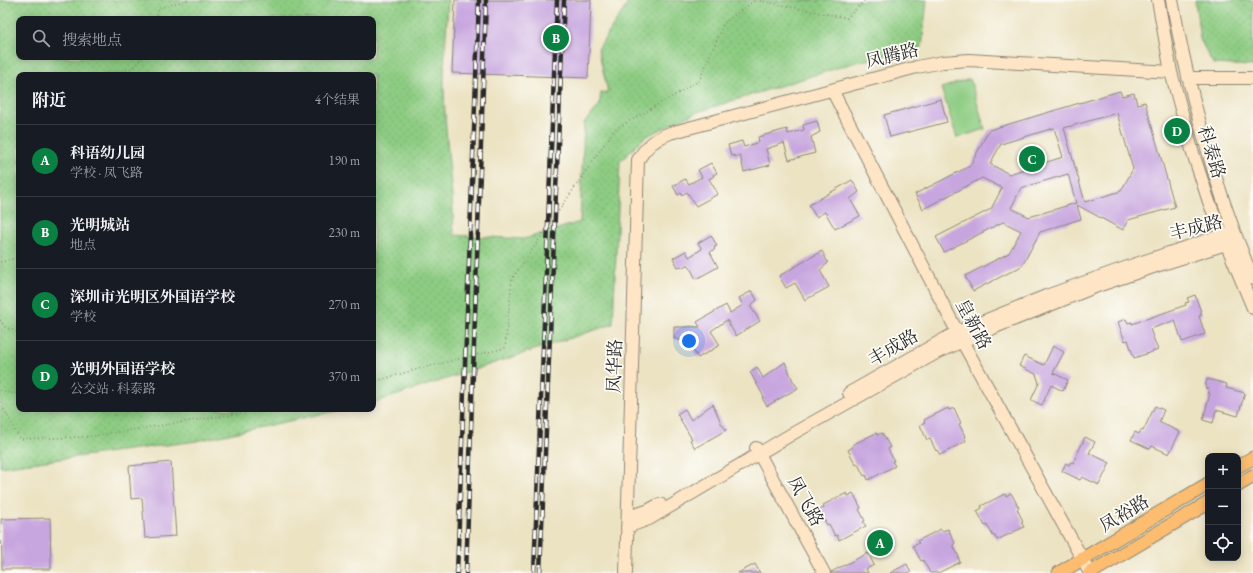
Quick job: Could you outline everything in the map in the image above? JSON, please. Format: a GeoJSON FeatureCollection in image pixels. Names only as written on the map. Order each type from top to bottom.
{"type":"FeatureCollection","features":[{"type":"Feature","properties":{"kind":"main road"},"geometry":{"type":"LineString","coordinates":[[1241,464],[1253,458]]}},
{"type":"Feature","properties":{"kind":"main road"},"geometry":{"type":"LineString","coordinates":[[1241,483],[1253,476]]}},
{"type":"Feature","properties":{"kind":"main road","name":"凤裕路"},"geometry":{"type":"LineString","coordinates":[[1059,573],[1205,486]]}},
{"type":"Feature","properties":{"kind":"main road","name":"凤裕路"},"geometry":{"type":"LineString","coordinates":[[1090,573],[1205,505]]}},
{"type":"Feature","properties":{"kind":"street","name":"科泰路"},"geometry":{"type":"LineString","coordinates":[[1158,0],[1171,72],[1192,150],[1209,202],[1228,238],[1253,279]]}},
{"type":"Feature","properties":{"kind":"street","name":"科泰路"},"geometry":{"type":"LineString","coordinates":[[1172,0],[1188,78],[1228,238],[1253,308]]}},
{"type":"Feature","properties":{"kind":"street","name":"凤腾路"},"geometry":{"type":"LineString","coordinates":[[638,160],[652,142],[670,133],[917,67],[956,60],[982,60],[1171,72]]}},
{"type":"Feature","properties":{"kind":"street"},"geometry":{"type":"LineString","coordinates":[[1188,78],[1253,78]]}},
{"type":"Feature","properties":{"kind":"street","name":"皇新路"},"geometry":{"type":"LineString","coordinates":[[832,90],[959,336],[1090,573]]}},
{"type":"Feature","properties":{"kind":"street","name":"凤华路"},"geometry":{"type":"LineString","coordinates":[[626,573],[638,160]]}},
{"type":"Feature","properties":{"kind":"street","name":"丰成路"},"geometry":{"type":"LineString","coordinates":[[628,522],[649,519],[757,450],[938,352],[959,336],[1046,296],[1136,264],[1228,238]]}},
{"type":"Feature","properties":{"kind":"street","name":"凤飞路"},"geometry":{"type":"LineString","coordinates":[[757,450],[824,573]]}},
{"type":"Feature","properties":{"kind":"path"},"geometry":{"type":"LineString","coordinates":[[157,16],[159,8],[188,0]]}},
{"type":"Feature","properties":{"kind":"path"},"geometry":{"type":"LineString","coordinates":[[376,381],[414,370],[505,348],[512,279],[614,130],[699,81],[724,23],[755,0],[847,18],[865,0]]}},
{"type":"Feature","properties":{"kind":"path"},"geometry":{"type":"LineString","coordinates":[[120,72],[132,68],[140,60]]}},
{"type":"Feature","properties":{"kind":"path"},"geometry":{"type":"LineString","coordinates":[[0,262],[16,258]]}},
{"type":"Feature","properties":{"kind":"path"},"geometry":{"type":"LineString","coordinates":[[0,320],[5,327],[16,332]]}},
{"type":"Feature","properties":{"kind":"path"},"geometry":{"type":"LineString","coordinates":[[0,390],[16,394]]}},
{"type":"Feature","properties":{"kind":"path"},"geometry":{"type":"LineString","coordinates":[[0,402],[20,439],[86,437],[248,412]]}},
{"type":"Feature","properties":{"kind":"green space"},"geometry":{"type":"Polygon","coordinates":[[[0,0],[448,0],[444,62],[444,101],[454,235],[524,239],[580,222],[584,123],[599,106],[601,93],[608,92],[598,49],[630,0],[927,0],[922,47],[853,63],[697,112],[645,137],[620,162],[613,324],[376,402],[376,72],[16,72],[16,412],[330,412],[197,441],[0,467],[0,0]]]}},
{"type":"Feature","properties":{"kind":"green space"},"geometry":{"type":"Polygon","coordinates":[[[1195,0],[1253,0],[1253,66],[1213,64],[1200,39],[1195,0]]]}},
{"type":"Feature","properties":{"kind":"green space"},"geometry":{"type":"Polygon","coordinates":[[[970,79],[985,129],[957,138],[941,88],[970,79]]]}},
{"type":"Feature","properties":{"kind":"building"},"geometry":{"type":"Polygon","coordinates":[[[455,0],[591,0],[588,78],[452,73],[455,0]]]}},
{"type":"Feature","properties":{"kind":"building"},"geometry":{"type":"Polygon","coordinates":[[[1120,91],[1122,96],[1134,93],[1137,104],[1145,102],[1175,207],[1128,220],[1123,230],[1077,205],[1081,219],[1040,232],[1022,266],[973,291],[965,276],[1009,253],[1021,231],[1003,222],[944,252],[936,237],[991,209],[1002,188],[982,178],[923,209],[915,194],[970,166],[989,130],[1120,91]],[[1117,113],[1064,128],[1085,202],[1121,191],[1133,169],[1117,113]],[[1054,128],[1001,144],[990,164],[1009,174],[1063,157],[1054,128]],[[1068,174],[1021,188],[1011,208],[1029,217],[1076,203],[1068,174]]]}},
{"type":"Feature","properties":{"kind":"building"},"geometry":{"type":"Polygon","coordinates":[[[941,99],[947,122],[890,137],[884,115],[941,99]]]}},
{"type":"Feature","properties":{"kind":"building"},"geometry":{"type":"Polygon","coordinates":[[[817,121],[820,132],[811,137],[815,153],[789,160],[784,143],[766,149],[770,165],[744,172],[740,155],[734,157],[734,155],[731,156],[728,145],[742,141],[744,147],[759,142],[758,137],[787,129],[788,134],[804,130],[803,125],[817,121]]]}},
{"type":"Feature","properties":{"kind":"building"},"geometry":{"type":"Polygon","coordinates":[[[711,163],[717,173],[709,179],[718,194],[696,206],[687,192],[682,195],[681,193],[678,195],[673,186],[685,179],[689,184],[702,177],[698,170],[711,163]]]}},
{"type":"Feature","properties":{"kind":"building"},"geometry":{"type":"Polygon","coordinates":[[[852,180],[859,192],[850,199],[860,216],[835,229],[825,212],[816,217],[809,205],[852,180]]]}},
{"type":"Feature","properties":{"kind":"building"},"geometry":{"type":"Polygon","coordinates":[[[711,235],[717,246],[710,252],[718,267],[696,279],[688,264],[682,268],[681,266],[678,267],[673,258],[686,251],[689,257],[702,249],[698,243],[711,235]]]}},
{"type":"Feature","properties":{"kind":"building"},"geometry":{"type":"Polygon","coordinates":[[[822,251],[828,263],[820,270],[829,287],[805,300],[795,283],[786,288],[779,276],[822,251]]]}},
{"type":"Feature","properties":{"kind":"building"},"geometry":{"type":"Polygon","coordinates":[[[752,291],[757,300],[750,306],[760,321],[736,336],[727,320],[711,331],[720,345],[698,358],[687,340],[674,339],[674,327],[700,327],[697,322],[726,305],[730,313],[743,305],[739,298],[752,291]]]}},
{"type":"Feature","properties":{"kind":"building"},"geometry":{"type":"Polygon","coordinates":[[[1195,295],[1202,315],[1199,316],[1205,334],[1182,342],[1175,320],[1150,329],[1158,350],[1134,358],[1128,340],[1125,341],[1118,322],[1126,319],[1128,323],[1132,322],[1132,324],[1186,305],[1185,303],[1189,302],[1187,298],[1195,295]]]}},
{"type":"Feature","properties":{"kind":"building"},"geometry":{"type":"Polygon","coordinates":[[[1053,346],[1064,352],[1053,373],[1068,380],[1063,391],[1051,385],[1042,405],[1031,400],[1039,383],[1036,374],[1019,366],[1024,356],[1044,365],[1053,346]]]}},
{"type":"Feature","properties":{"kind":"building"},"geometry":{"type":"Polygon","coordinates":[[[785,362],[793,381],[798,388],[767,406],[762,398],[764,397],[750,372],[757,367],[763,378],[785,362]]]}},
{"type":"Feature","properties":{"kind":"building"},"geometry":{"type":"Polygon","coordinates":[[[1207,379],[1227,384],[1226,388],[1245,393],[1238,416],[1216,410],[1213,423],[1203,420],[1210,393],[1208,393],[1209,389],[1205,388],[1207,379]]]}},
{"type":"Feature","properties":{"kind":"building"},"geometry":{"type":"Polygon","coordinates":[[[713,404],[721,423],[726,430],[695,448],[690,440],[692,439],[677,414],[685,409],[691,420],[713,404]]]}},
{"type":"Feature","properties":{"kind":"building"},"geometry":{"type":"Polygon","coordinates":[[[1155,406],[1164,410],[1159,422],[1180,432],[1169,454],[1152,446],[1150,449],[1131,440],[1135,432],[1139,434],[1141,430],[1143,431],[1155,406]]]}},
{"type":"Feature","properties":{"kind":"building"},"geometry":{"type":"Polygon","coordinates":[[[948,408],[949,410],[954,408],[961,423],[959,424],[966,441],[940,455],[937,450],[936,451],[930,439],[927,440],[920,425],[925,422],[924,420],[948,408]]]}},
{"type":"Feature","properties":{"kind":"building"},"geometry":{"type":"Polygon","coordinates":[[[876,433],[877,435],[882,433],[890,447],[888,449],[895,466],[868,480],[866,475],[864,476],[858,464],[856,465],[848,450],[853,447],[852,445],[876,433]]]}},
{"type":"Feature","properties":{"kind":"building"},"geometry":{"type":"Polygon","coordinates":[[[1085,437],[1095,442],[1089,453],[1110,463],[1099,485],[1082,477],[1080,480],[1062,471],[1066,463],[1069,465],[1071,462],[1073,463],[1085,437]]]}},
{"type":"Feature","properties":{"kind":"building"},"geometry":{"type":"Polygon","coordinates":[[[171,462],[176,536],[145,538],[142,498],[131,499],[129,466],[171,462]]]}},
{"type":"Feature","properties":{"kind":"building"},"geometry":{"type":"Polygon","coordinates":[[[847,493],[848,496],[853,493],[861,508],[859,509],[865,521],[863,522],[866,526],[839,540],[837,535],[835,536],[829,524],[827,525],[819,510],[824,508],[823,505],[847,493]]]}},
{"type":"Feature","properties":{"kind":"building"},"geometry":{"type":"Polygon","coordinates":[[[1011,493],[1019,508],[1017,509],[1023,521],[1021,522],[1024,527],[997,540],[987,525],[985,526],[977,511],[982,508],[981,506],[1005,494],[1006,496],[1011,493]]]}},
{"type":"Feature","properties":{"kind":"building"},"geometry":{"type":"Polygon","coordinates":[[[50,518],[51,569],[2,569],[1,519],[50,518]]]}},
{"type":"Feature","properties":{"kind":"building"},"geometry":{"type":"Polygon","coordinates":[[[941,529],[942,531],[948,529],[955,543],[953,545],[960,562],[938,573],[930,573],[923,560],[921,561],[913,546],[919,543],[917,541],[941,529]]]}},
{"type":"Feature","properties":{"kind":"building"},"geometry":{"type":"Polygon","coordinates":[[[868,553],[874,565],[866,569],[868,573],[831,573],[831,572],[868,553]]]}},
{"type":"Feature","properties":{"kind":"building"},"geometry":{"type":"Polygon","coordinates":[[[755,564],[760,573],[738,573],[755,564]]]}},
{"type":"Feature","properties":{"kind":"building"},"geometry":{"type":"Polygon","coordinates":[[[907,564],[911,573],[890,573],[907,564]]]}},
{"type":"Feature","properties":{"kind":"railway"},"geometry":{"type":"LineString","coordinates":[[457,573],[479,0]]}},
{"type":"Feature","properties":{"kind":"railway"},"geometry":{"type":"LineString","coordinates":[[466,573],[486,0]]}},
{"type":"Feature","properties":{"kind":"railway"},"geometry":{"type":"LineString","coordinates":[[534,573],[557,0]]}},
{"type":"Feature","properties":{"kind":"railway"},"geometry":{"type":"LineString","coordinates":[[540,573],[564,0]]}},
{"type":"Feature","properties":{"kind":"place","name":"光明城站"},"geometry":{"type":"Point","coordinates":[556,38]}},
{"type":"Feature","properties":{"kind":"place","name":"光明外国语学校"},"geometry":{"type":"Point","coordinates":[1177,131]}},
{"type":"Feature","properties":{"kind":"place","name":"深圳市光明区外国语学校"},"geometry":{"type":"Point","coordinates":[1032,159]}},
{"type":"Feature","properties":{"kind":"place","name":"科语幼儿园"},"geometry":{"type":"Point","coordinates":[880,543]}}]}
